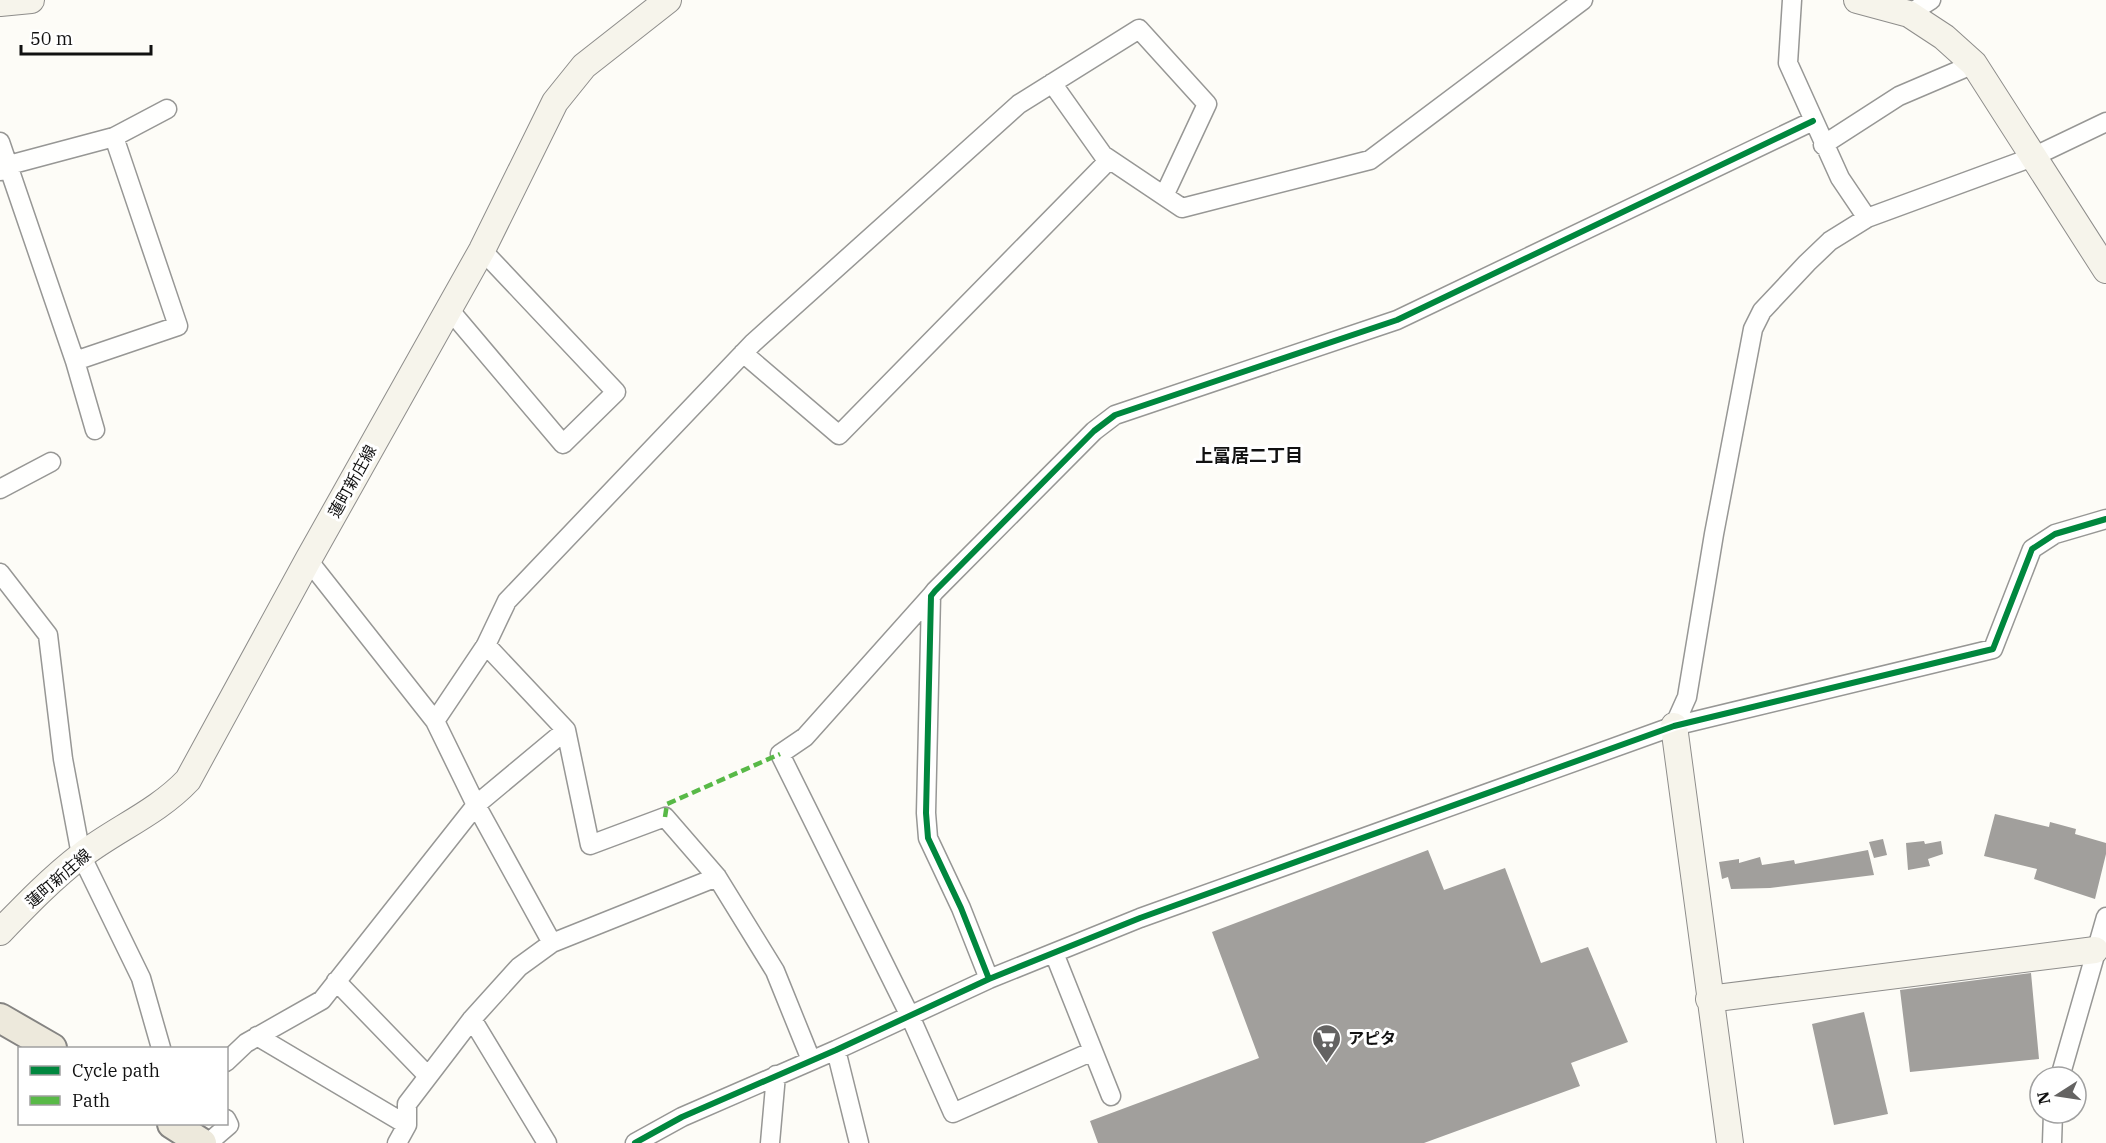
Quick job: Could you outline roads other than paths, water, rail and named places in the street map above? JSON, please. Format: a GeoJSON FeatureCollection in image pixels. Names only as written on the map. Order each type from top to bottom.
{"type":"FeatureCollection","features":[{"type":"Feature","properties":{"kind":"main road"},"geometry":{"type":"LineString","coordinates":[[0,1018],[50,1047]]}},
{"type":"Feature","properties":{"kind":"main road"},"geometry":{"type":"LineString","coordinates":[[173,1125],[204,1143]]}},
{"type":"Feature","properties":{"kind":"street"},"geometry":{"type":"LineString","coordinates":[[0,3],[31,0]]}},
{"type":"Feature","properties":{"kind":"street","name":"蓮町新庄線"},"geometry":{"type":"LineString","coordinates":[[0,932],[36,894],[81,855],[173,796],[188,780],[482,250],[555,102],[584,66],[668,0]]}},
{"type":"Feature","properties":{"kind":"street"},"geometry":{"type":"LineString","coordinates":[[1052,83],[1103,155],[1182,208],[1370,160],[1583,0]]}},
{"type":"Feature","properties":{"kind":"street"},"geometry":{"type":"LineString","coordinates":[[1792,0],[1788,63],[1823,145],[1840,178],[1867,218]]}},
{"type":"Feature","properties":{"kind":"street"},"geometry":{"type":"LineString","coordinates":[[1857,0],[1909,14],[1944,37],[1974,64],[2106,270]]}},
{"type":"Feature","properties":{"kind":"street"},"geometry":{"type":"LineString","coordinates":[[1909,14],[1931,0]]}},
{"type":"Feature","properties":{"kind":"street"},"geometry":{"type":"LineString","coordinates":[[435,721],[486,645],[507,601],[743,353],[1019,104],[1139,29],[1207,104],[1164,196]]}},
{"type":"Feature","properties":{"kind":"street"},"geometry":{"type":"LineString","coordinates":[[1823,145],[1899,96],[1974,64]]}},
{"type":"Feature","properties":{"kind":"street"},"geometry":{"type":"LineString","coordinates":[[5,168],[114,137],[167,110]]}},
{"type":"Feature","properties":{"kind":"street"},"geometry":{"type":"LineString","coordinates":[[1093,1051],[953,1113],[910,1016],[780,754],[805,737],[931,597],[1094,431],[1115,415],[1397,320],[1813,121]]}},
{"type":"Feature","properties":{"kind":"street"},"geometry":{"type":"LineString","coordinates":[[1730,1143],[1674,726],[1688,697],[1713,534],[1753,329],[1762,311],[1807,263],[1830,241],[1867,218],[2033,157],[2106,122]]}},
{"type":"Feature","properties":{"kind":"street"},"geometry":{"type":"LineString","coordinates":[[75,361],[178,326],[114,137]]}},
{"type":"Feature","properties":{"kind":"street"},"geometry":{"type":"LineString","coordinates":[[0,141],[5,168],[75,361],[95,430]]}},
{"type":"Feature","properties":{"kind":"street"},"geometry":{"type":"LineString","coordinates":[[743,353],[839,435],[1109,160]]}},
{"type":"Feature","properties":{"kind":"street"},"geometry":{"type":"LineString","coordinates":[[448,308],[563,444],[616,392],[482,250]]}},
{"type":"Feature","properties":{"kind":"street"},"geometry":{"type":"LineString","coordinates":[[0,489],[51,462]]}},
{"type":"Feature","properties":{"kind":"street"},"geometry":{"type":"LineString","coordinates":[[634,1143],[682,1117],[836,1050],[989,979],[1151,914],[1674,726],[1994,649],[2032,549],[2055,534],[2106,519]]}},
{"type":"Feature","properties":{"kind":"street"},"geometry":{"type":"LineString","coordinates":[[308,560],[435,721],[476,806],[552,943]]}},
{"type":"Feature","properties":{"kind":"street"},"geometry":{"type":"LineString","coordinates":[[0,573],[48,635],[63,759],[81,855],[141,978],[162,1047]]}},
{"type":"Feature","properties":{"kind":"street"},"geometry":{"type":"LineString","coordinates":[[931,597],[926,813],[928,838],[961,909],[989,979]]}},
{"type":"Feature","properties":{"kind":"street"},"geometry":{"type":"LineString","coordinates":[[486,645],[566,730],[590,845],[665,817],[717,877],[775,971],[811,1060]]}},
{"type":"Feature","properties":{"kind":"street"},"geometry":{"type":"LineString","coordinates":[[228,1060],[257,1036],[322,1000],[476,806],[566,730]]}},
{"type":"Feature","properties":{"kind":"street"},"geometry":{"type":"LineString","coordinates":[[397,1143],[407,1125],[407,1104],[472,1018],[519,967],[552,943],[717,877]]}},
{"type":"Feature","properties":{"kind":"street"},"geometry":{"type":"LineString","coordinates":[[2063,1065],[2106,916]]}},
{"type":"Feature","properties":{"kind":"street"},"geometry":{"type":"LineString","coordinates":[[1709,999],[2095,950]]}},
{"type":"Feature","properties":{"kind":"street"},"geometry":{"type":"LineString","coordinates":[[1054,953],[1111,1096]]}},
{"type":"Feature","properties":{"kind":"street"},"geometry":{"type":"LineString","coordinates":[[336,981],[428,1076]]}},
{"type":"Feature","properties":{"kind":"street"},"geometry":{"type":"LineString","coordinates":[[472,1018],[547,1143]]}},
{"type":"Feature","properties":{"kind":"street"},"geometry":{"type":"LineString","coordinates":[[257,1036],[407,1125]]}},
{"type":"Feature","properties":{"kind":"street"},"geometry":{"type":"LineString","coordinates":[[836,1050],[860,1143]]}},
{"type":"Feature","properties":{"kind":"street"},"geometry":{"type":"LineString","coordinates":[[770,1143],[776,1075]]}},
{"type":"Feature","properties":{"kind":"street"},"geometry":{"type":"LineString","coordinates":[[189,1125],[204,1143],[229,1125],[228,1123]]}},
{"type":"Feature","properties":{"kind":"street"},"geometry":{"type":"LineString","coordinates":[[2052,1143],[2053,1125]]}},
{"type":"Feature","properties":{"kind":"place","name":"アピタ"},"geometry":{"type":"Point","coordinates":[1327,1064]}},
{"type":"Feature","properties":{"kind":"district","name":"上冨居二丁目"},"geometry":{"type":"Point","coordinates":[1249,456]}}]}
